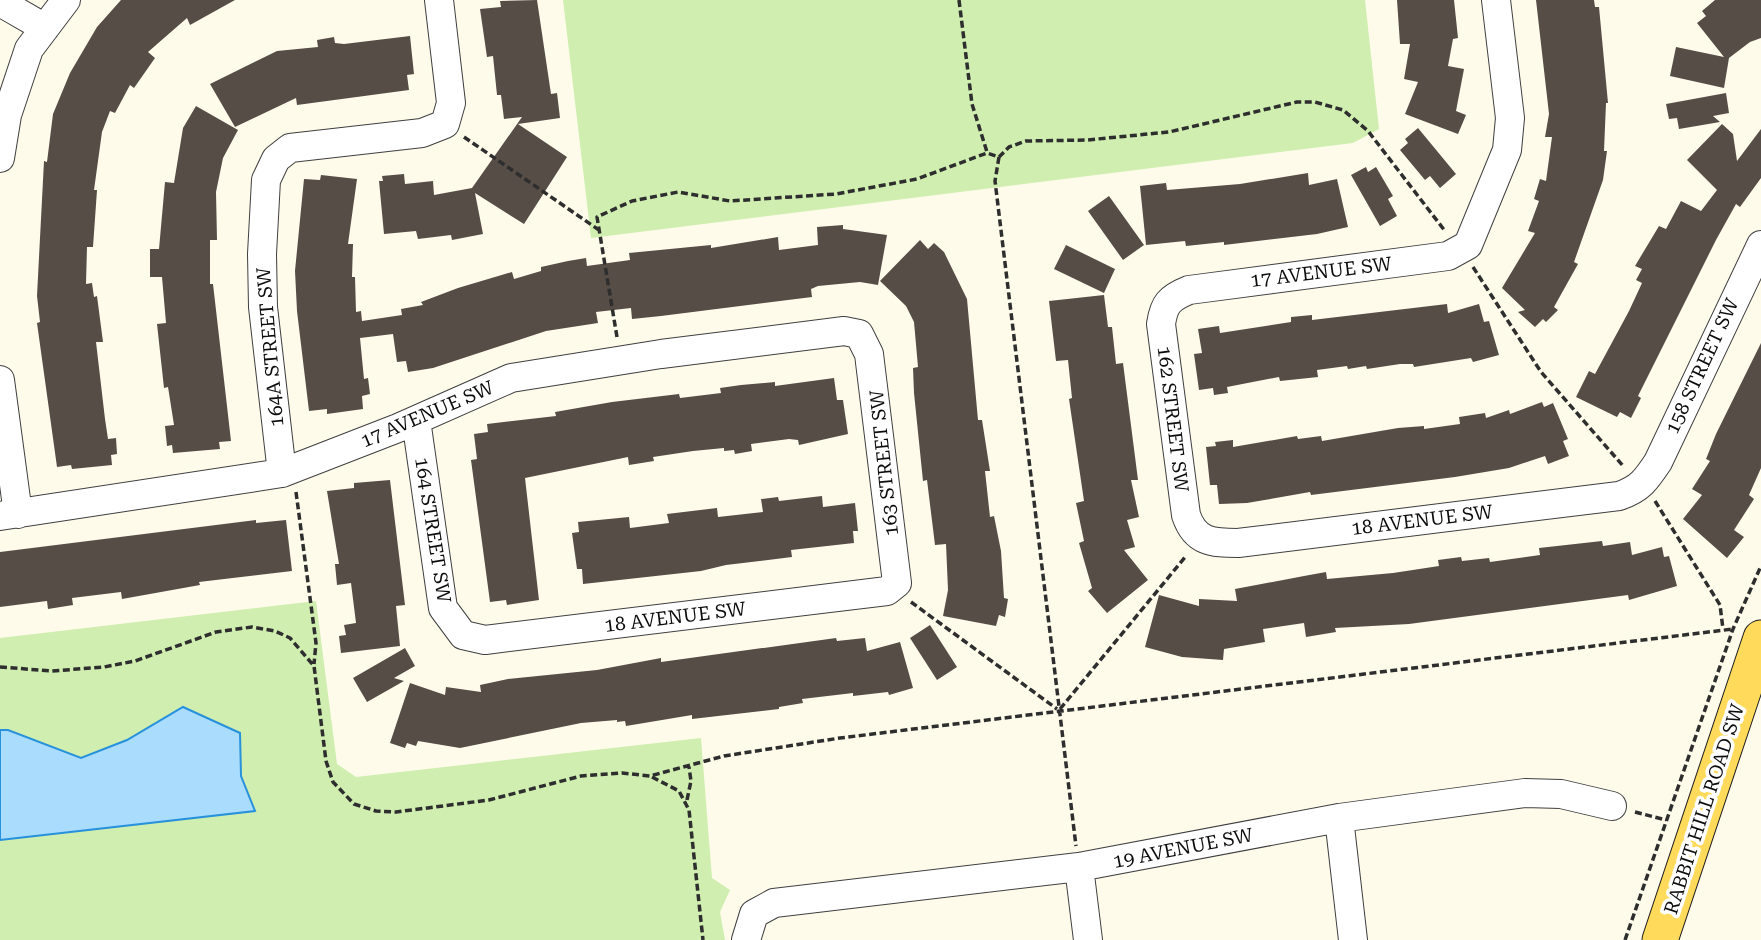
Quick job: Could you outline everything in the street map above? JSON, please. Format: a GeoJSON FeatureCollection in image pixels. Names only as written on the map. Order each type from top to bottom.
{"type":"FeatureCollection","features":[{"type":"Feature","properties":{"kind":"main road","name":"RABBIT HILL ROAD SW"},"geometry":{"type":"LineString","coordinates":[[1660,940],[1747,633]]}},
{"type":"Feature","properties":{"kind":"street"},"geometry":{"type":"LineString","coordinates":[[0,158],[7,115],[29,49],[66,0]]}},
{"type":"Feature","properties":{"kind":"street"},"geometry":{"type":"LineString","coordinates":[[439,0],[451,103],[445,124]]}},
{"type":"Feature","properties":{"kind":"street"},"geometry":{"type":"LineString","coordinates":[[1465,248],[1497,179],[1509,129],[1496,0]]}},
{"type":"Feature","properties":{"kind":"street"},"geometry":{"type":"LineString","coordinates":[[0,2],[45,28]]}},
{"type":"Feature","properties":{"kind":"street","name":"164A STREET SW"},"geometry":{"type":"LineString","coordinates":[[287,471],[263,307],[262,254],[267,180],[276,159],[290,148],[422,133],[445,124]]}},
{"type":"Feature","properties":{"kind":"street","name":"158 STREET SW"},"geometry":{"type":"LineString","coordinates":[[1642,486],[1658,462],[1761,245]]}},
{"type":"Feature","properties":{"kind":"street","name":"17 AVENUE SW"},"geometry":{"type":"LineString","coordinates":[[1172,296],[1209,287],[1440,257],[1465,248]]}},
{"type":"Feature","properties":{"kind":"street","name":"162 STREET SW"},"geometry":{"type":"LineString","coordinates":[[1172,296],[1164,306],[1161,324],[1186,515],[1191,530],[1200,539]]}},
{"type":"Feature","properties":{"kind":"street","name":"17 AVENUE SW"},"geometry":{"type":"LineString","coordinates":[[9,515],[287,471],[416,420],[511,378],[621,360],[844,331],[859,334]]}},
{"type":"Feature","properties":{"kind":"street","name":"163 STREET SW"},"geometry":{"type":"LineString","coordinates":[[859,334],[869,354],[874,377],[897,583],[889,589]]}},
{"type":"Feature","properties":{"kind":"street"},"geometry":{"type":"LineString","coordinates":[[0,380],[9,515]]}},
{"type":"Feature","properties":{"kind":"street","name":"164 STREET SW"},"geometry":{"type":"LineString","coordinates":[[416,420],[443,608],[463,635]]}},
{"type":"Feature","properties":{"kind":"street","name":"18 AVENUE SW"},"geometry":{"type":"LineString","coordinates":[[1200,539],[1216,543],[1238,543],[1619,496],[1642,486]]}},
{"type":"Feature","properties":{"kind":"street","name":"18 AVENUE SW"},"geometry":{"type":"LineString","coordinates":[[463,635],[485,640],[889,589]]}},
{"type":"Feature","properties":{"kind":"street","name":"19 AVENUE SW"},"geometry":{"type":"LineString","coordinates":[[750,927],[774,903],[1079,867],[1339,818],[1525,793],[1561,794],[1612,806]]}},
{"type":"Feature","properties":{"kind":"street"},"geometry":{"type":"LineString","coordinates":[[1339,818],[1353,940]]}},
{"type":"Feature","properties":{"kind":"street"},"geometry":{"type":"LineString","coordinates":[[1079,867],[1088,940]]}},
{"type":"Feature","properties":{"kind":"path"},"geometry":{"type":"LineString","coordinates":[[959,0],[972,104],[987,153]]}},
{"type":"Feature","properties":{"kind":"path"},"geometry":{"type":"LineString","coordinates":[[1079,867],[995,181],[999,157],[1009,147],[1027,141],[1087,140],[1169,132],[1297,102],[1329,104],[1343,110],[1368,131],[1465,248],[1541,372],[1660,506],[1720,605],[1723,630]]}},
{"type":"Feature","properties":{"kind":"path"},"geometry":{"type":"LineString","coordinates":[[445,124],[599,230]]}},
{"type":"Feature","properties":{"kind":"path"},"geometry":{"type":"LineString","coordinates":[[621,360],[597,218],[632,201],[678,192],[730,201],[836,194],[917,179],[987,153],[999,157]]}},
{"type":"Feature","properties":{"kind":"path"},"geometry":{"type":"LineString","coordinates":[[287,471],[316,643],[314,666],[328,772],[354,804],[376,811],[397,812],[489,800],[594,774],[650,776],[724,756],[840,737],[1723,630],[1747,633]]}},
{"type":"Feature","properties":{"kind":"path"},"geometry":{"type":"LineString","coordinates":[[1058,711],[1200,539]]}},
{"type":"Feature","properties":{"kind":"path"},"geometry":{"type":"LineString","coordinates":[[1742,608],[1761,566]]}},
{"type":"Feature","properties":{"kind":"path"},"geometry":{"type":"LineString","coordinates":[[889,589],[1058,711]]}},
{"type":"Feature","properties":{"kind":"path"},"geometry":{"type":"LineString","coordinates":[[0,667],[52,671],[104,667],[135,661],[216,632],[252,627],[290,638],[314,666]]}},
{"type":"Feature","properties":{"kind":"path"},"geometry":{"type":"LineString","coordinates":[[1625,940],[1722,660]]}},
{"type":"Feature","properties":{"kind":"path"},"geometry":{"type":"LineString","coordinates":[[690,767],[691,781],[686,802],[703,940]]}},
{"type":"Feature","properties":{"kind":"path"},"geometry":{"type":"LineString","coordinates":[[650,776],[679,791],[686,802]]}},
{"type":"Feature","properties":{"kind":"path"},"geometry":{"type":"LineString","coordinates":[[1612,806],[1666,820]]}},
{"type":"Feature","properties":{"kind":"green space"},"geometry":{"type":"Polygon","coordinates":[[[563,0],[1365,0],[1379,129],[1353,143],[591,238],[563,0]]]}},
{"type":"Feature","properties":{"kind":"green space"},"geometry":{"type":"Polygon","coordinates":[[[316,601],[337,764],[356,777],[701,738],[712,878],[730,890],[720,912],[725,940],[0,940],[0,638],[316,601]]]}},
{"type":"Feature","properties":{"kind":"water"},"geometry":{"type":"Polygon","coordinates":[[[183,707],[240,733],[241,776],[255,811],[0,840],[0,730],[8,730],[81,758],[127,740],[183,707]]]}},
{"type":"Feature","properties":{"kind":"building"},"geometry":{"type":"Polygon","coordinates":[[[121,0],[235,0],[190,25],[187,18],[148,52],[155,58],[134,88],[130,85],[115,113],[110,111],[102,132],[94,190],[97,190],[93,247],[87,247],[86,284],[92,283],[94,297],[97,296],[103,342],[96,342],[105,419],[108,439],[116,438],[117,454],[111,455],[112,465],[72,469],[71,465],[57,467],[37,323],[40,322],[37,296],[44,161],[47,162],[53,114],[70,73],[97,27],[121,0]]]}},
{"type":"Feature","properties":{"kind":"building"},"geometry":{"type":"Polygon","coordinates":[[[537,0],[551,94],[557,93],[560,118],[518,124],[567,157],[524,224],[475,193],[483,234],[452,240],[451,235],[418,239],[416,231],[384,234],[379,181],[383,181],[382,176],[404,174],[405,184],[433,181],[434,195],[472,188],[522,117],[504,119],[501,95],[497,95],[493,56],[487,57],[480,9],[501,7],[500,1],[537,0]]]}},
{"type":"Feature","properties":{"kind":"building"},"geometry":{"type":"Polygon","coordinates":[[[1397,0],[1454,0],[1458,38],[1453,39],[1448,66],[1464,69],[1456,111],[1466,115],[1458,134],[1405,114],[1418,82],[1404,79],[1410,44],[1400,44],[1397,0]]]}},
{"type":"Feature","properties":{"kind":"building"},"geometry":{"type":"Polygon","coordinates":[[[1536,0],[1594,0],[1595,7],[1599,7],[1608,103],[1604,151],[1607,151],[1603,180],[1574,262],[1578,264],[1554,307],[1558,310],[1546,322],[1543,319],[1535,327],[1518,312],[1525,310],[1502,288],[1535,233],[1528,231],[1539,201],[1534,199],[1540,179],[1546,181],[1552,137],[1545,137],[1549,114],[1536,0]]]}},
{"type":"Feature","properties":{"kind":"building"},"geometry":{"type":"Polygon","coordinates":[[[1715,0],[1761,0],[1761,38],[1750,42],[1729,58],[1724,88],[1670,76],[1676,47],[1724,57],[1697,23],[1706,16],[1702,11],[1715,0]]]}},
{"type":"Feature","properties":{"kind":"building"},"geometry":{"type":"Polygon","coordinates":[[[410,36],[414,74],[407,75],[409,90],[297,105],[296,98],[235,127],[210,84],[277,51],[318,47],[317,40],[334,37],[335,43],[344,44],[410,36]]]}},
{"type":"Feature","properties":{"kind":"building"},"geometry":{"type":"Polygon","coordinates":[[[1726,93],[1729,113],[1713,116],[1720,122],[1679,129],[1677,118],[1669,119],[1666,104],[1726,93]]]}},
{"type":"Feature","properties":{"kind":"building"},"geometry":{"type":"Polygon","coordinates":[[[196,106],[238,130],[223,158],[216,192],[217,240],[210,240],[210,284],[213,284],[231,441],[219,442],[220,449],[173,453],[172,445],[167,446],[165,426],[174,425],[168,387],[164,388],[157,324],[166,323],[162,277],[150,277],[150,249],[159,249],[165,182],[174,183],[183,128],[196,106]]]}},
{"type":"Feature","properties":{"kind":"building"},"geometry":{"type":"Polygon","coordinates":[[[1722,124],[1733,134],[1737,161],[1761,129],[1761,178],[1740,207],[1736,204],[1716,240],[1638,396],[1641,398],[1631,418],[1620,412],[1617,417],[1576,397],[1589,371],[1595,374],[1629,311],[1642,283],[1636,280],[1642,269],[1635,266],[1659,226],[1666,229],[1681,201],[1701,211],[1717,190],[1687,160],[1722,124]]]}},
{"type":"Feature","properties":{"kind":"building"},"geometry":{"type":"Polygon","coordinates":[[[1418,128],[1456,174],[1440,188],[1430,176],[1425,180],[1400,150],[1408,143],[1405,139],[1418,128]]]}},
{"type":"Feature","properties":{"kind":"building"},"geometry":{"type":"Polygon","coordinates":[[[1366,167],[1368,172],[1376,167],[1393,196],[1388,199],[1397,216],[1380,226],[1351,175],[1366,167]]]}},
{"type":"Feature","properties":{"kind":"building"},"geometry":{"type":"Polygon","coordinates":[[[1308,173],[1309,185],[1337,179],[1348,227],[1317,234],[1224,245],[1224,242],[1186,246],[1185,241],[1146,245],[1140,186],[1166,183],[1167,190],[1240,184],[1308,173]]]}},
{"type":"Feature","properties":{"kind":"building"},"geometry":{"type":"Polygon","coordinates":[[[321,175],[357,179],[348,244],[353,244],[352,277],[355,277],[356,312],[361,311],[362,321],[402,315],[401,309],[423,305],[421,302],[458,288],[512,272],[514,279],[541,271],[541,267],[586,258],[587,266],[630,260],[629,253],[711,245],[711,248],[778,237],[779,250],[818,245],[817,227],[843,225],[843,229],[887,235],[878,285],[860,282],[818,286],[811,289],[812,297],[632,319],[631,308],[596,312],[598,323],[546,331],[433,368],[408,372],[406,361],[397,362],[393,334],[360,338],[364,379],[368,378],[370,394],[362,396],[363,409],[327,414],[327,409],[309,411],[295,271],[304,179],[320,180],[321,175]]]}},
{"type":"Feature","properties":{"kind":"building"},"geometry":{"type":"Polygon","coordinates":[[[1109,196],[1144,245],[1123,260],[1088,211],[1109,196]]]}},
{"type":"Feature","properties":{"kind":"building"},"geometry":{"type":"Polygon","coordinates":[[[920,240],[928,249],[934,243],[944,252],[967,299],[978,420],[982,420],[990,471],[985,471],[990,517],[994,516],[1001,551],[1004,598],[1008,599],[1005,617],[999,615],[996,626],[943,616],[948,590],[946,544],[935,545],[927,480],[923,481],[914,393],[913,368],[918,367],[914,322],[906,306],[880,281],[920,240]]]}},
{"type":"Feature","properties":{"kind":"building"},"geometry":{"type":"Polygon","coordinates":[[[1066,245],[1115,269],[1104,293],[1054,269],[1066,245]]]}},
{"type":"Feature","properties":{"kind":"building"},"geometry":{"type":"Polygon","coordinates":[[[1104,295],[1108,327],[1112,327],[1116,364],[1123,363],[1138,480],[1131,480],[1139,517],[1127,520],[1135,547],[1124,550],[1148,580],[1107,613],[1088,591],[1092,588],[1079,543],[1084,541],[1076,503],[1084,501],[1069,399],[1072,398],[1068,360],[1056,361],[1049,301],[1104,295]]]}},
{"type":"Feature","properties":{"kind":"building"},"geometry":{"type":"Polygon","coordinates":[[[1447,304],[1448,313],[1479,304],[1484,322],[1489,321],[1499,355],[1473,362],[1471,358],[1414,367],[1413,364],[1400,364],[1367,369],[1366,366],[1348,369],[1347,366],[1317,370],[1318,377],[1280,381],[1279,377],[1227,387],[1228,393],[1214,395],[1213,388],[1199,390],[1194,354],[1202,353],[1198,329],[1219,326],[1220,333],[1291,322],[1291,317],[1312,315],[1312,320],[1447,304]]]}},
{"type":"Feature","properties":{"kind":"building"},"geometry":{"type":"Polygon","coordinates":[[[1761,343],[1761,468],[1749,495],[1754,499],[1734,530],[1744,537],[1727,558],[1683,519],[1702,495],[1692,489],[1710,461],[1706,459],[1716,434],[1761,343]]]}},
{"type":"Feature","properties":{"kind":"building"},"geometry":{"type":"Polygon","coordinates":[[[834,378],[837,400],[843,400],[848,434],[799,445],[798,440],[789,439],[751,444],[752,451],[735,454],[734,450],[724,451],[724,448],[693,451],[653,457],[654,461],[629,465],[628,457],[525,478],[539,600],[507,605],[506,600],[490,602],[471,460],[477,459],[474,434],[488,432],[487,424],[556,416],[555,412],[612,402],[679,394],[680,398],[721,393],[720,388],[741,385],[775,382],[775,386],[834,378]]]}},
{"type":"Feature","properties":{"kind":"building"},"geometry":{"type":"Polygon","coordinates":[[[1542,402],[1544,407],[1553,403],[1568,439],[1563,441],[1569,456],[1548,464],[1545,456],[1509,468],[1455,477],[1311,495],[1310,492],[1247,503],[1219,504],[1217,485],[1210,485],[1206,447],[1216,446],[1215,442],[1233,440],[1233,447],[1297,436],[1298,439],[1321,436],[1322,441],[1398,428],[1424,426],[1424,429],[1460,424],[1459,417],[1485,413],[1486,418],[1509,410],[1510,414],[1542,402]]]}},
{"type":"Feature","properties":{"kind":"building"},"geometry":{"type":"Polygon","coordinates":[[[390,480],[405,605],[396,606],[400,646],[341,653],[339,636],[346,635],[344,625],[356,623],[351,583],[337,585],[335,564],[339,564],[327,491],[354,488],[354,483],[390,480]]]}},
{"type":"Feature","properties":{"kind":"building"},"geometry":{"type":"Polygon","coordinates":[[[822,496],[823,507],[855,503],[858,531],[853,531],[854,543],[791,550],[792,557],[726,565],[701,571],[583,584],[582,569],[577,569],[572,533],[579,532],[578,522],[629,517],[630,528],[669,523],[667,514],[717,508],[718,517],[763,512],[761,499],[778,497],[779,501],[822,496]]]}},
{"type":"Feature","properties":{"kind":"building"},"geometry":{"type":"Polygon","coordinates":[[[256,520],[256,523],[286,520],[292,571],[199,582],[200,585],[122,599],[121,592],[72,598],[73,605],[48,609],[47,601],[0,607],[0,552],[256,520]]]}},
{"type":"Feature","properties":{"kind":"building"},"geometry":{"type":"Polygon","coordinates":[[[1602,541],[1603,546],[1630,542],[1632,555],[1662,547],[1664,557],[1669,556],[1677,586],[1629,600],[1628,595],[1409,624],[1335,628],[1336,632],[1306,637],[1304,623],[1263,629],[1265,642],[1224,649],[1223,660],[1182,657],[1145,647],[1159,595],[1199,606],[1199,599],[1237,601],[1235,589],[1326,572],[1327,579],[1393,573],[1439,566],[1438,560],[1489,558],[1490,562],[1540,555],[1539,548],[1602,541]]]}},
{"type":"Feature","properties":{"kind":"building"},"geometry":{"type":"Polygon","coordinates":[[[930,625],[957,667],[937,680],[910,638],[930,625]]]}},
{"type":"Feature","properties":{"kind":"building"},"geometry":{"type":"Polygon","coordinates":[[[836,638],[837,641],[865,638],[867,651],[900,642],[913,688],[889,695],[888,692],[853,696],[853,693],[802,699],[803,703],[779,709],[692,719],[692,715],[626,726],[625,721],[617,720],[581,723],[460,748],[418,741],[416,746],[407,743],[405,748],[390,743],[410,683],[445,695],[446,687],[481,692],[480,685],[508,679],[597,670],[661,658],[661,662],[836,638]]]}},
{"type":"Feature","properties":{"kind":"building"},"geometry":{"type":"Polygon","coordinates":[[[405,648],[415,666],[394,678],[404,681],[367,702],[353,678],[405,648]]]}}]}
